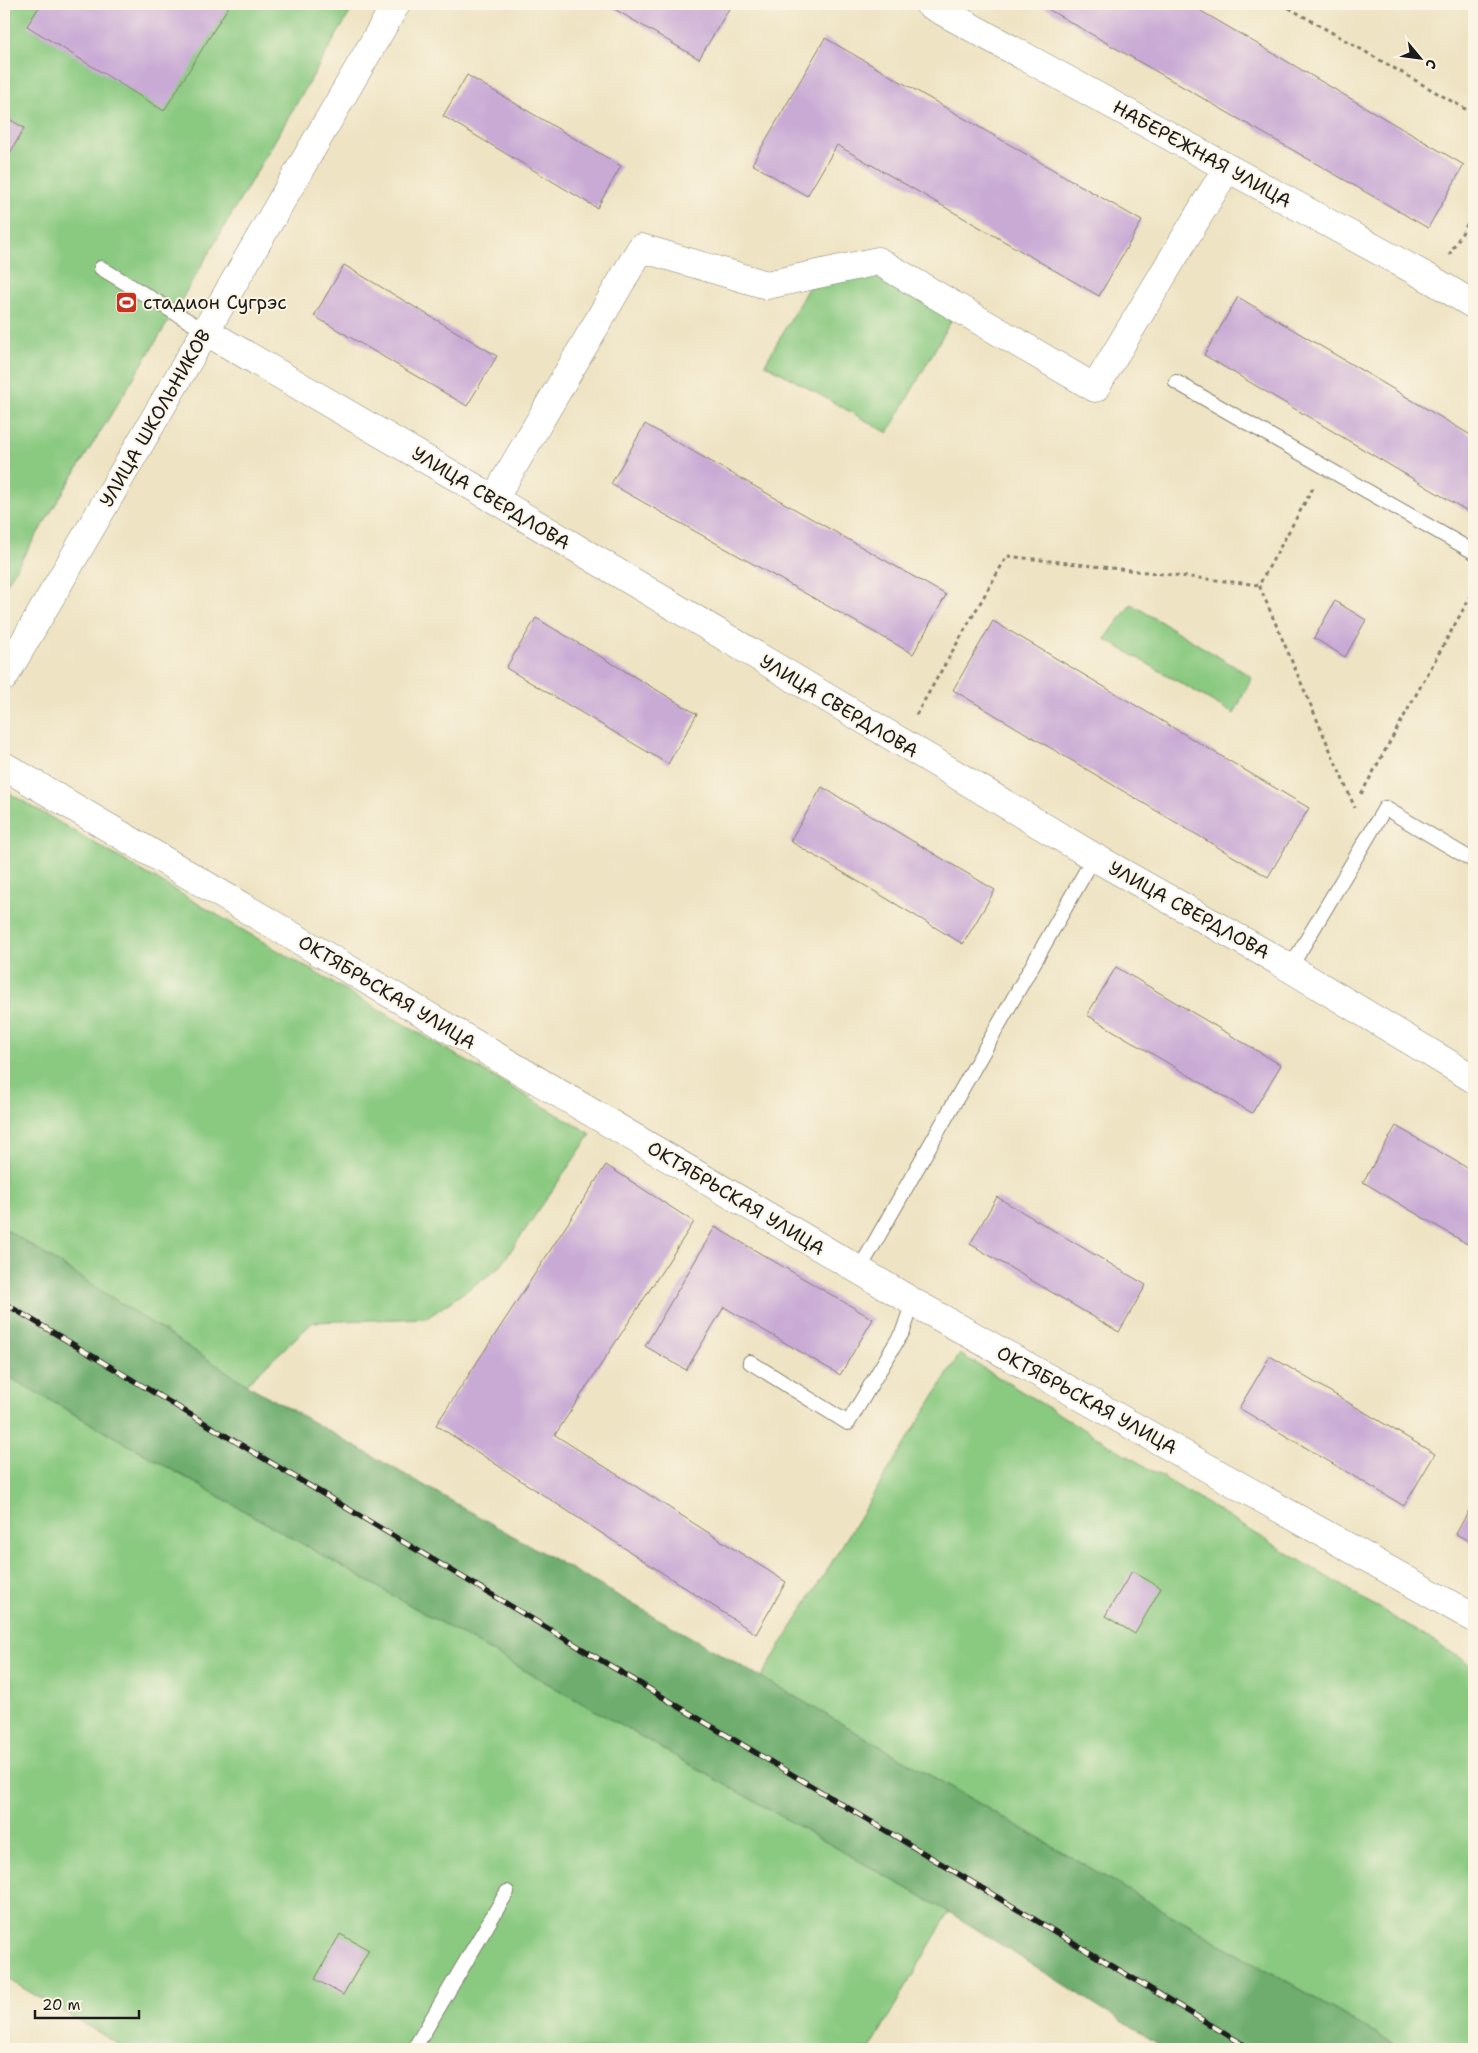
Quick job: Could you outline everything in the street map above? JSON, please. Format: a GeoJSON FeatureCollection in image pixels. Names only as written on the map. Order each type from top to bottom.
{"type":"FeatureCollection","features":[{"type":"Feature","properties":{"kind":"street","name":"УЛИЦА ШКОЛЬНИКОВ"},"geometry":{"type":"LineString","coordinates":[[4,677],[396,4]]}},
{"type":"Feature","properties":{"kind":"street","name":"НАБЕРЕЖНАЯ УЛИЦА"},"geometry":{"type":"LineString","coordinates":[[929,4],[1434,281],[1474,306]]}},
{"type":"Feature","properties":{"kind":"street"},"geometry":{"type":"LineString","coordinates":[[494,499],[641,248],[767,286],[878,261],[1095,388],[1227,168]]}},
{"type":"Feature","properties":{"kind":"street","name":"УЛИЦА СВЕРДЛОВА"},"geometry":{"type":"LineString","coordinates":[[205,332],[494,499],[1094,857],[1290,968],[1474,1079]]}},
{"type":"Feature","properties":{"kind":"street","name":"ОКТЯБРЬСКАЯ УЛИЦА"},"geometry":{"type":"LineString","coordinates":[[4,766],[913,1302],[1474,1618]]}},
{"type":"Feature","properties":{"kind":"lane"},"geometry":{"type":"LineString","coordinates":[[101,268],[205,332]]}},
{"type":"Feature","properties":{"kind":"lane"},"geometry":{"type":"LineString","coordinates":[[1176,382],[1474,552]]}},
{"type":"Feature","properties":{"kind":"lane"},"geometry":{"type":"LineString","coordinates":[[1290,968],[1385,808],[1474,860]]}},
{"type":"Feature","properties":{"kind":"lane"},"geometry":{"type":"LineString","coordinates":[[858,1270],[1094,857]]}},
{"type":"Feature","properties":{"kind":"lane"},"geometry":{"type":"LineString","coordinates":[[750,1362],[848,1423],[903,1331],[913,1302]]}},
{"type":"Feature","properties":{"kind":"lane"},"geometry":{"type":"LineString","coordinates":[[414,2049],[507,1892]]}},
{"type":"Feature","properties":{"kind":"path"},"geometry":{"type":"LineString","coordinates":[[1282,4],[1474,114]]}},
{"type":"Feature","properties":{"kind":"path"},"geometry":{"type":"LineString","coordinates":[[1434,281],[1474,212]]}},
{"type":"Feature","properties":{"kind":"path"},"geometry":{"type":"LineString","coordinates":[[1259,585],[1324,466]]}},
{"type":"Feature","properties":{"kind":"path"},"geometry":{"type":"LineString","coordinates":[[901,742],[1007,556],[1259,585]]}},
{"type":"Feature","properties":{"kind":"path"},"geometry":{"type":"LineString","coordinates":[[1259,585],[1354,808],[1377,821]]}},
{"type":"Feature","properties":{"kind":"path"},"geometry":{"type":"LineString","coordinates":[[1354,808],[1474,590]]}},
{"type":"Feature","properties":{"kind":"green space","name":"стадион Сугрэс"},"geometry":{"type":"Polygon","coordinates":[[[4,4],[355,4],[176,309],[4,588],[4,164],[24,128],[4,116],[4,4]]]}},
{"type":"Feature","properties":{"kind":"green space"},"geometry":{"type":"Polygon","coordinates":[[[872,273],[952,319],[888,433],[765,364],[808,288],[872,273]]]}},
{"type":"Feature","properties":{"kind":"green space"},"geometry":{"type":"Polygon","coordinates":[[[1131,604],[1252,677],[1234,714],[1105,639],[1131,604]]]}},
{"type":"Feature","properties":{"kind":"green space"},"geometry":{"type":"Polygon","coordinates":[[[4,790],[591,1134],[499,1268],[427,1318],[313,1322],[246,1384],[4,1228],[4,790]]]}},
{"type":"Feature","properties":{"kind":"green space"},"geometry":{"type":"Polygon","coordinates":[[[4,1228],[246,1384],[761,1677],[1402,2049],[1166,2049],[949,1912],[4,1374],[4,1228]]]}},
{"type":"Feature","properties":{"kind":"green space"},"geometry":{"type":"Polygon","coordinates":[[[960,1354],[1474,1666],[1474,2049],[1402,2049],[761,1677],[960,1354]]]}},
{"type":"Feature","properties":{"kind":"green space"},"geometry":{"type":"Polygon","coordinates":[[[4,1374],[949,1912],[870,2049],[127,2049],[4,1977],[4,1374]]]}},
{"type":"Feature","properties":{"kind":"building"},"geometry":{"type":"Polygon","coordinates":[[[41,4],[230,4],[164,111],[27,26],[41,4]]]}},
{"type":"Feature","properties":{"kind":"building"},"geometry":{"type":"Polygon","coordinates":[[[606,4],[732,4],[699,59],[606,4]]]}},
{"type":"Feature","properties":{"kind":"building"},"geometry":{"type":"Polygon","coordinates":[[[1039,4],[1189,4],[1464,165],[1428,228],[1039,4]]]}},
{"type":"Feature","properties":{"kind":"building"},"geometry":{"type":"Polygon","coordinates":[[[825,38],[1142,221],[1099,296],[837,145],[807,196],[752,164],[825,38]]]}},
{"type":"Feature","properties":{"kind":"building"},"geometry":{"type":"Polygon","coordinates":[[[467,75],[621,166],[597,208],[443,116],[467,75]]]}},
{"type":"Feature","properties":{"kind":"building"},"geometry":{"type":"Polygon","coordinates":[[[4,116],[24,128],[4,164],[4,116]]]}},
{"type":"Feature","properties":{"kind":"building"},"geometry":{"type":"Polygon","coordinates":[[[344,265],[497,356],[467,406],[314,316],[344,265]]]}},
{"type":"Feature","properties":{"kind":"building"},"geometry":{"type":"Polygon","coordinates":[[[1238,297],[1474,437],[1474,515],[1204,355],[1238,297]]]}},
{"type":"Feature","properties":{"kind":"building"},"geometry":{"type":"Polygon","coordinates":[[[645,424],[946,595],[913,654],[611,484],[645,424]]]}},
{"type":"Feature","properties":{"kind":"building"},"geometry":{"type":"Polygon","coordinates":[[[1335,601],[1366,620],[1345,657],[1314,638],[1335,601]]]}},
{"type":"Feature","properties":{"kind":"building"},"geometry":{"type":"Polygon","coordinates":[[[536,618],[697,714],[668,764],[506,668],[536,618]]]}},
{"type":"Feature","properties":{"kind":"building"},"geometry":{"type":"Polygon","coordinates":[[[993,621],[1309,808],[1268,877],[953,690],[993,621]]]}},
{"type":"Feature","properties":{"kind":"building"},"geometry":{"type":"Polygon","coordinates":[[[822,787],[995,890],[963,944],[790,841],[822,787]]]}},
{"type":"Feature","properties":{"kind":"building"},"geometry":{"type":"Polygon","coordinates":[[[1116,967],[1281,1065],[1252,1113],[1087,1015],[1116,967]]]}},
{"type":"Feature","properties":{"kind":"building"},"geometry":{"type":"Polygon","coordinates":[[[1396,1126],[1474,1172],[1474,1248],[1363,1182],[1396,1126]]]}},
{"type":"Feature","properties":{"kind":"building"},"geometry":{"type":"Polygon","coordinates":[[[606,1165],[694,1222],[555,1435],[786,1582],[756,1634],[436,1425],[606,1165]]]}},
{"type":"Feature","properties":{"kind":"building"},"geometry":{"type":"Polygon","coordinates":[[[997,1197],[1146,1285],[1119,1332],[970,1244],[997,1197]]]}},
{"type":"Feature","properties":{"kind":"building"},"geometry":{"type":"Polygon","coordinates":[[[715,1227],[873,1319],[840,1375],[724,1307],[686,1370],[645,1346],[715,1227]]]}},
{"type":"Feature","properties":{"kind":"building"},"geometry":{"type":"Polygon","coordinates":[[[1270,1356],[1435,1454],[1404,1506],[1239,1408],[1270,1356]]]}},
{"type":"Feature","properties":{"kind":"building"},"geometry":{"type":"Polygon","coordinates":[[[1474,1501],[1474,1544],[1456,1534],[1474,1501]]]}},
{"type":"Feature","properties":{"kind":"building"},"geometry":{"type":"Polygon","coordinates":[[[1132,1571],[1161,1588],[1135,1634],[1105,1616],[1132,1571]]]}},
{"type":"Feature","properties":{"kind":"building"},"geometry":{"type":"Polygon","coordinates":[[[340,1934],[369,1950],[343,1995],[315,1979],[340,1934]]]}},
{"type":"Feature","properties":{"kind":"railway"},"geometry":{"type":"LineString","coordinates":[[4,1303],[1251,2049]]}},
{"type":"Feature","properties":{"kind":"place","name":"стадион Сугрэс"},"geometry":{"type":"Point","coordinates":[127,302]}}]}
